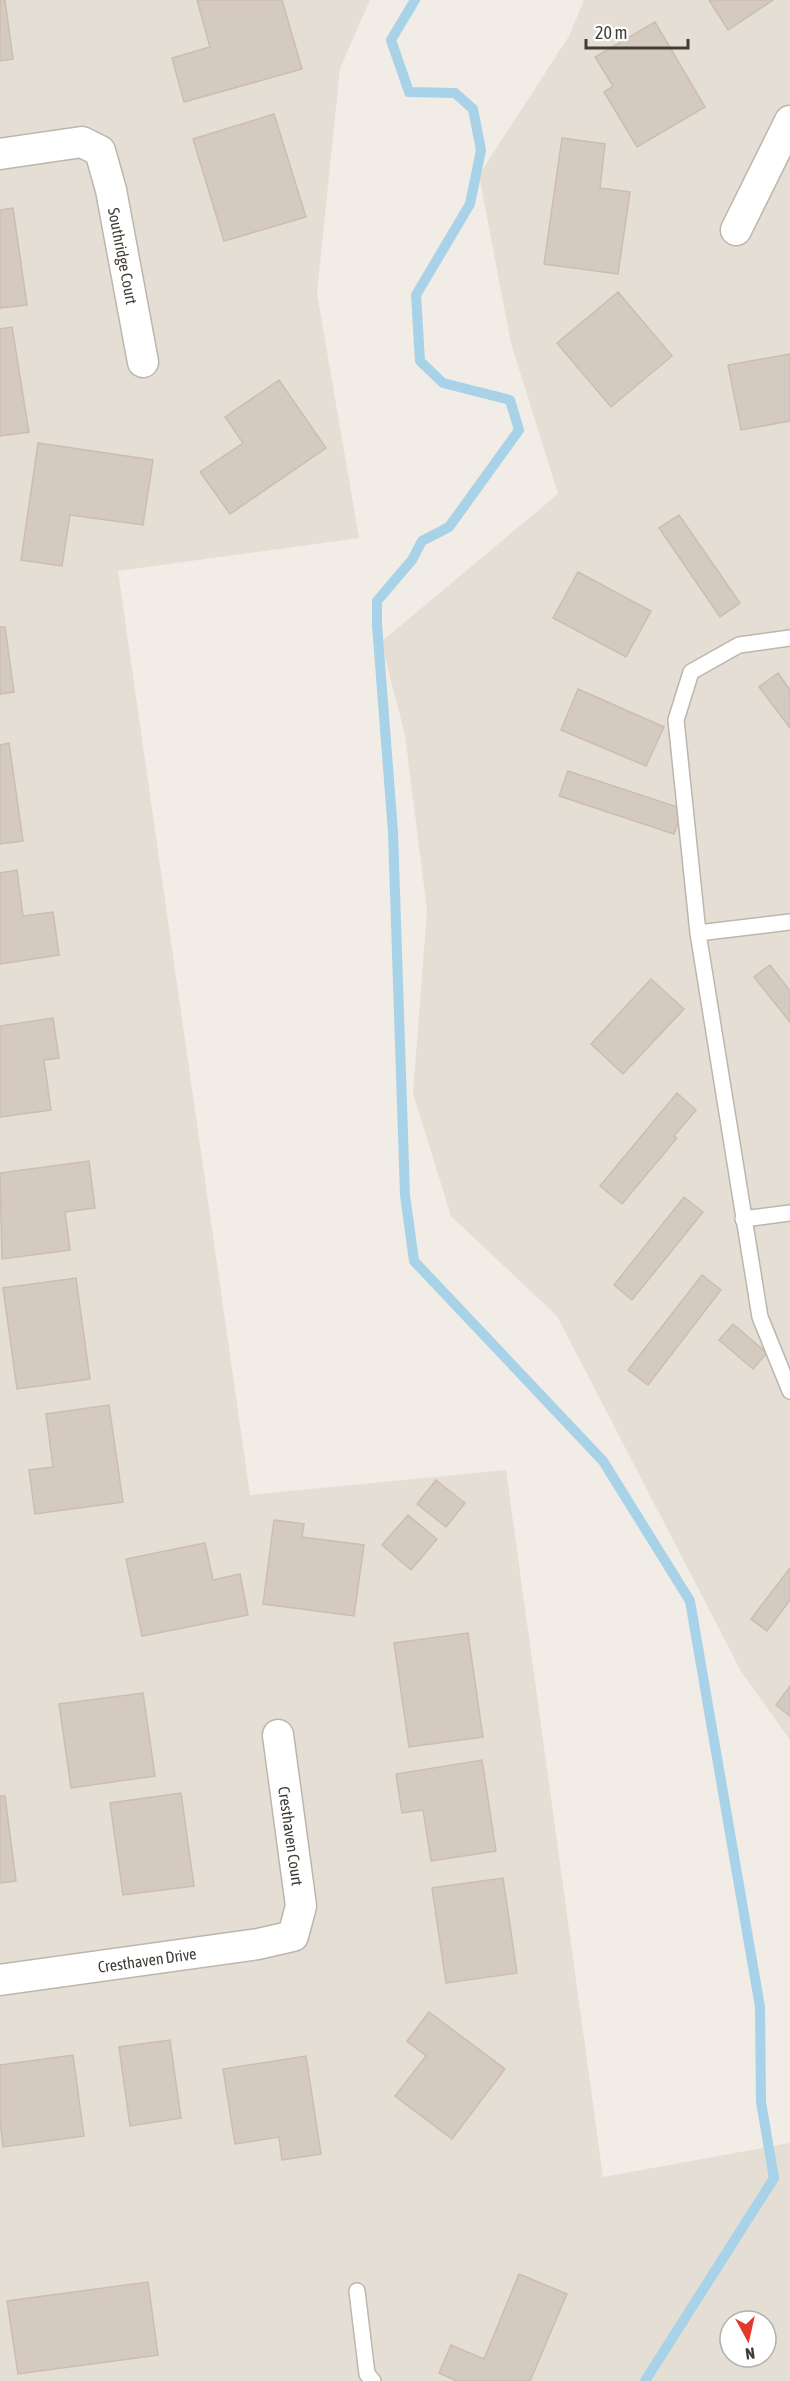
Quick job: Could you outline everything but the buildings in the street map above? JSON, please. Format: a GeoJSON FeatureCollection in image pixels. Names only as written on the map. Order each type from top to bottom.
{"type":"FeatureCollection","features":[{"type":"Feature","properties":{"kind":"street"},"geometry":{"type":"LineString","coordinates":[[736,230],[790,121]]}},
{"type":"Feature","properties":{"kind":"street","name":"Southridge Court"},"geometry":{"type":"LineString","coordinates":[[0,154],[82,142],[100,150],[111,190],[143,362]]}},
{"type":"Feature","properties":{"kind":"street","name":"Cresthaven Court"},"geometry":{"type":"LineString","coordinates":[[278,1735],[301,1906],[293,1936]]}},
{"type":"Feature","properties":{"kind":"street","name":"Cresthaven Drive"},"geometry":{"type":"LineString","coordinates":[[0,1980],[258,1944],[293,1936]]}},
{"type":"Feature","properties":{"kind":"lane"},"geometry":{"type":"LineString","coordinates":[[790,638],[739,645],[691,672],[676,720],[698,933],[743,1220],[760,1317],[790,1391]]}},
{"type":"Feature","properties":{"kind":"lane"},"geometry":{"type":"LineString","coordinates":[[698,933],[790,922]]}},
{"type":"Feature","properties":{"kind":"lane"},"geometry":{"type":"LineString","coordinates":[[743,1220],[790,1213]]}},
{"type":"Feature","properties":{"kind":"lane"},"geometry":{"type":"LineString","coordinates":[[357,2291],[367,2374],[373,2381]]}},
{"type":"Feature","properties":{"kind":"shaded area"},"geometry":{"type":"Polygon","coordinates":[[[0,0],[370,0],[340,68],[317,293],[359,538],[118,571],[250,1495],[506,1470],[603,2177],[790,2143],[790,2381],[0,2381],[0,0]]]}},
{"type":"Feature","properties":{"kind":"shaded area"},"geometry":{"type":"Polygon","coordinates":[[[584,0],[790,0],[790,1740],[742,1673],[557,1316],[451,1216],[413,1093],[427,910],[405,735],[381,642],[558,494],[511,343],[479,175],[569,36],[584,0]]]}},
{"type":"Feature","properties":{"kind":"waterway"},"geometry":{"type":"LineString","coordinates":[[415,0],[391,40],[409,92],[455,93],[473,109],[481,150],[470,204],[416,295],[420,361],[443,383],[510,400],[519,430],[449,527],[422,541],[412,560],[377,601],[393,832],[405,1195],[414,1261],[603,1461],[690,1601],[760,2007],[761,2102],[774,2178],[645,2381]]}}]}
